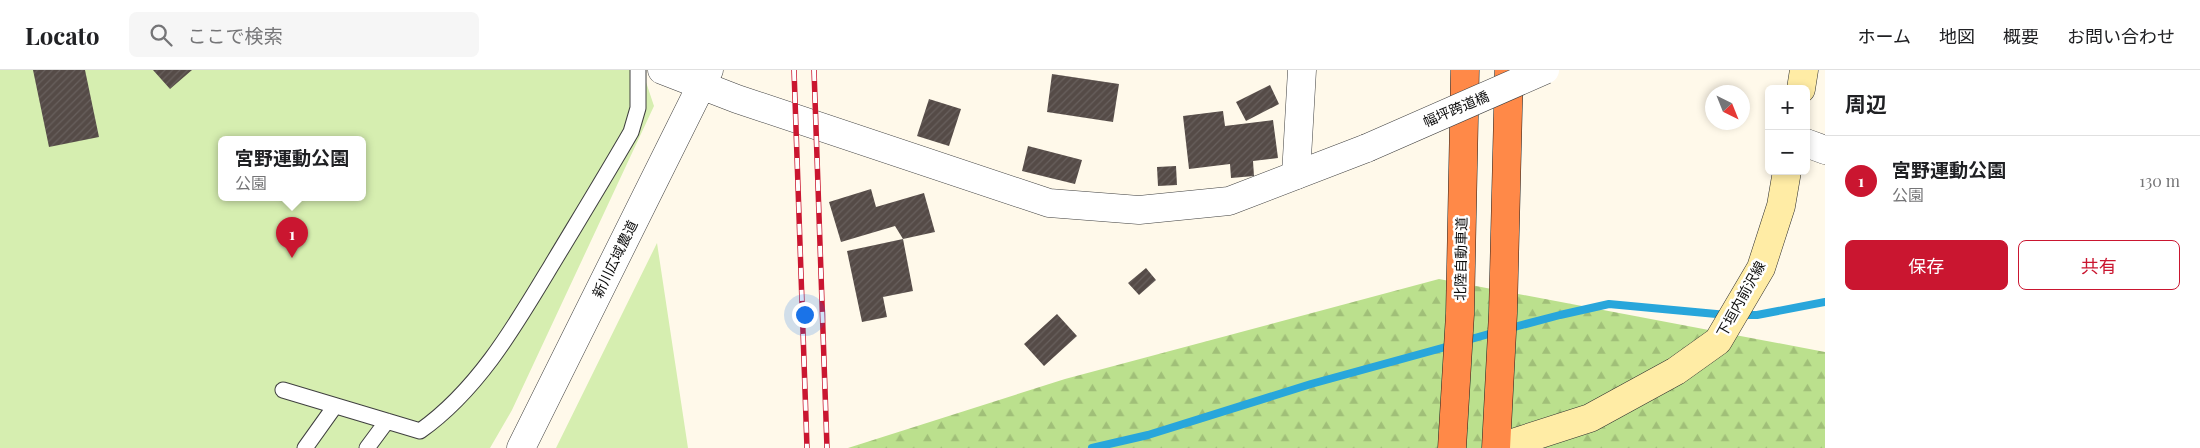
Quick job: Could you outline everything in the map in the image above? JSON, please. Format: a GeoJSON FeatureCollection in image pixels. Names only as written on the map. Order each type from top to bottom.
{"type":"FeatureCollection","features":[{"type":"Feature","properties":{"kind":"highway","name":"北陸自動車道"},"geometry":{"type":"LineString","coordinates":[[1452,448],[1460,314],[1465,70]]}},
{"type":"Feature","properties":{"kind":"highway"},"geometry":{"type":"LineString","coordinates":[[1497,448],[1503,313],[1509,70]]}},
{"type":"Feature","properties":{"kind":"main road"},"geometry":{"type":"LineString","coordinates":[[1802,85],[1804,70]]}},
{"type":"Feature","properties":{"kind":"main road","name":"下垣内前沢線"},"geometry":{"type":"LineString","coordinates":[[1497,448],[1590,418],[1676,371],[1718,341],[1760,268],[1781,206],[1786,175]]}},
{"type":"Feature","properties":{"kind":"street","name":"幅坪跨道橋"},"geometry":{"type":"LineString","coordinates":[[662,70],[705,78],[1049,203],[1139,210],[1229,201],[1367,148],[1545,70]]}},
{"type":"Feature","properties":{"kind":"street"},"geometry":{"type":"LineString","coordinates":[[1296,175],[1302,70]]}},
{"type":"Feature","properties":{"kind":"street","name":"新川広域農道"},"geometry":{"type":"LineString","coordinates":[[521,448],[705,78]]}},
{"type":"Feature","properties":{"kind":"street"},"geometry":{"type":"LineString","coordinates":[[1810,144],[1825,150]]}},
{"type":"Feature","properties":{"kind":"lane"},"geometry":{"type":"LineString","coordinates":[[283,390],[420,431],[433,422],[470,385],[509,336],[631,132],[638,108],[638,70]]}},
{"type":"Feature","properties":{"kind":"lane"},"geometry":{"type":"LineString","coordinates":[[305,448],[335,406]]}},
{"type":"Feature","properties":{"kind":"lane"},"geometry":{"type":"LineString","coordinates":[[367,448],[387,421]]}},
{"type":"Feature","properties":{"kind":"green space"},"geometry":{"type":"Polygon","coordinates":[[[0,70],[642,70],[654,106],[512,410],[490,448],[0,448],[0,70]]]}},
{"type":"Feature","properties":{"kind":"green space"},"geometry":{"type":"Polygon","coordinates":[[[657,243],[688,448],[556,448],[657,243]]]}},
{"type":"Feature","properties":{"kind":"green space"},"geometry":{"type":"Polygon","coordinates":[[[1439,279],[1825,352],[1825,448],[848,448],[1065,379],[1439,279]]]}},
{"type":"Feature","properties":{"kind":"building"},"geometry":{"type":"Polygon","coordinates":[[[33,70],[85,70],[99,137],[49,147],[33,70]]]}},
{"type":"Feature","properties":{"kind":"building"},"geometry":{"type":"Polygon","coordinates":[[[153,70],[192,70],[170,89],[153,70]]]}},
{"type":"Feature","properties":{"kind":"building"},"geometry":{"type":"Polygon","coordinates":[[[1052,74],[1119,84],[1113,122],[1047,112],[1052,74]]]}},
{"type":"Feature","properties":{"kind":"building"},"geometry":{"type":"Polygon","coordinates":[[[1270,85],[1279,104],[1246,121],[1236,102],[1270,85]]]}},
{"type":"Feature","properties":{"kind":"building"},"geometry":{"type":"Polygon","coordinates":[[[929,99],[961,109],[949,146],[917,136],[929,99]]]}},
{"type":"Feature","properties":{"kind":"building"},"geometry":{"type":"Polygon","coordinates":[[[1223,111],[1225,126],[1273,120],[1278,158],[1253,161],[1254,176],[1231,178],[1230,164],[1189,169],[1183,116],[1223,111]]]}},
{"type":"Feature","properties":{"kind":"building"},"geometry":{"type":"Polygon","coordinates":[[[1028,146],[1082,160],[1075,184],[1022,171],[1028,146]]]}},
{"type":"Feature","properties":{"kind":"building"},"geometry":{"type":"Polygon","coordinates":[[[1176,166],[1177,185],[1158,186],[1157,167],[1176,166]]]}},
{"type":"Feature","properties":{"kind":"building"},"geometry":{"type":"Polygon","coordinates":[[[871,189],[876,207],[924,193],[935,232],[903,239],[895,226],[841,242],[829,202],[871,189]]]}},
{"type":"Feature","properties":{"kind":"building"},"geometry":{"type":"Polygon","coordinates":[[[903,239],[913,291],[883,297],[887,317],[862,322],[847,251],[903,239]]]}},
{"type":"Feature","properties":{"kind":"building"},"geometry":{"type":"Polygon","coordinates":[[[1146,268],[1156,280],[1139,295],[1128,283],[1146,268]]]}},
{"type":"Feature","properties":{"kind":"building"},"geometry":{"type":"Polygon","coordinates":[[[1057,314],[1077,336],[1044,366],[1024,344],[1057,314]]]}},
{"type":"Feature","properties":{"kind":"waterway"},"geometry":{"type":"LineString","coordinates":[[1741,315],[1757,315],[1825,302]]}},
{"type":"Feature","properties":{"kind":"waterway"},"geometry":{"type":"LineString","coordinates":[[1507,329],[1609,304],[1727,315]]}},
{"type":"Feature","properties":{"kind":"waterway"},"geometry":{"type":"LineString","coordinates":[[1464,341],[1496,332]]}},
{"type":"Feature","properties":{"kind":"waterway"},"geometry":{"type":"LineString","coordinates":[[1092,448],[1148,435],[1311,384],[1453,345]]}},
{"type":"Feature","properties":{"kind":"railway"},"geometry":{"type":"LineString","coordinates":[[794,70],[807,448]]}},
{"type":"Feature","properties":{"kind":"railway"},"geometry":{"type":"LineString","coordinates":[[814,70],[827,448]]}},
{"type":"Feature","properties":{"kind":"place","name":"宮野運動公園"},"geometry":{"type":"Point","coordinates":[292,258]}}]}
